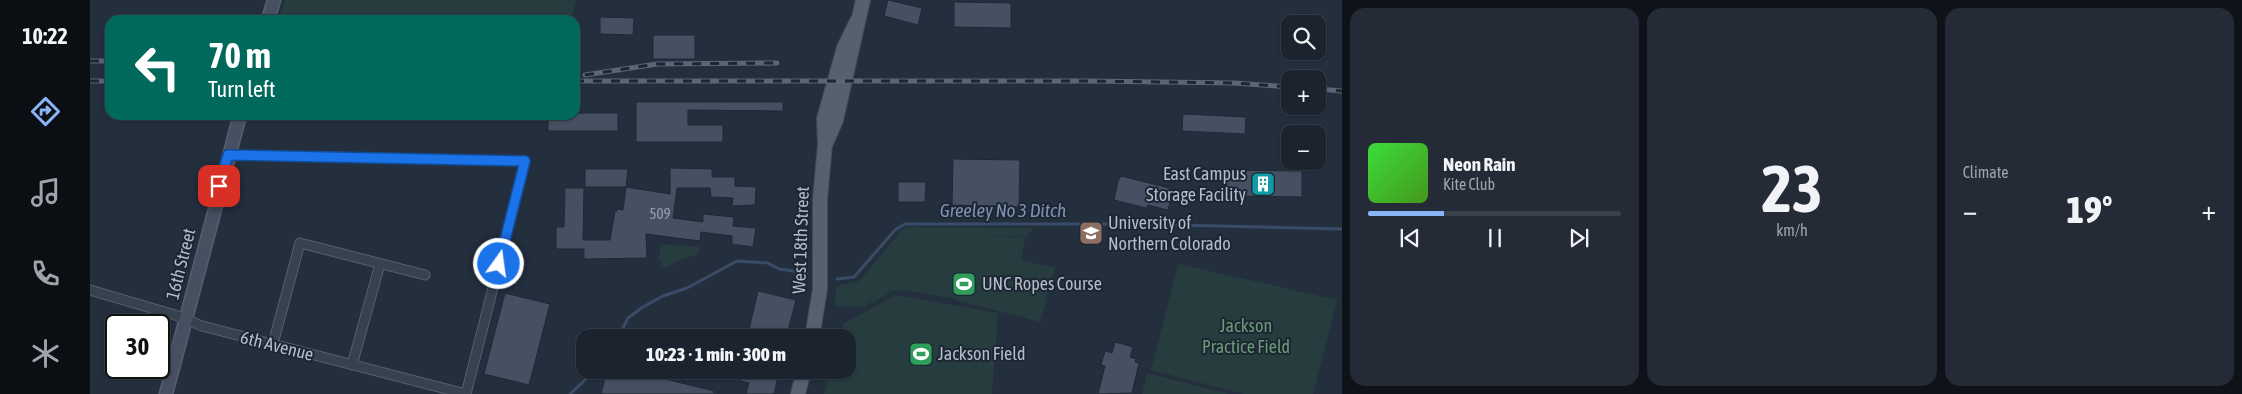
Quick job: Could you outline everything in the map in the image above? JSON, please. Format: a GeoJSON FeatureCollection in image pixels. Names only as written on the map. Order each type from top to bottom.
{"type":"FeatureCollection","features":[{"type":"Feature","properties":{"kind":"main road"},"geometry":{"type":"LineString","coordinates":[[270,15],[274,0]]}},
{"type":"Feature","properties":{"kind":"main road","name":"West 18th Street"},"geometry":{"type":"LineString","coordinates":[[813,329],[820,289],[820,200],[826,144],[824,119],[844,48],[857,21],[863,0]]}},
{"type":"Feature","properties":{"kind":"main road","name":"16th Street"},"geometry":{"type":"LineString","coordinates":[[166,394],[238,120]]}},
{"type":"Feature","properties":{"kind":"main road"},"geometry":{"type":"LineString","coordinates":[[798,394],[802,379]]}},
{"type":"Feature","properties":{"kind":"street"},"geometry":{"type":"LineString","coordinates":[[228,155],[525,161],[466,394]]}},
{"type":"Feature","properties":{"kind":"street"},"geometry":{"type":"LineString","coordinates":[[272,344],[300,242],[425,275]]}},
{"type":"Feature","properties":{"kind":"street"},"geometry":{"type":"LineString","coordinates":[[352,365],[380,264]]}},
{"type":"Feature","properties":{"kind":"street","name":"6th Avenue"},"geometry":{"type":"LineString","coordinates":[[90,290],[202,326],[466,394]]}},
{"type":"Feature","properties":{"kind":"green space"},"geometry":{"type":"Polygon","coordinates":[[[285,0],[576,0],[572,15],[280,15],[285,0]]]}},
{"type":"Feature","properties":{"kind":"green space","name":"UNC Ropes Course"},"geometry":{"type":"Polygon","coordinates":[[[905,227],[1034,228],[1026,236],[960,236],[1025,237],[1021,260],[1055,268],[1040,322],[950,298],[907,290],[891,291],[873,303],[869,303],[896,253],[866,307],[834,306],[837,286],[859,281],[905,227]]]}},
{"type":"Feature","properties":{"kind":"green space"},"geometry":{"type":"Polygon","coordinates":[[[661,244],[699,247],[698,254],[682,259],[666,268],[660,267],[662,261],[658,260],[661,244]]]}},
{"type":"Feature","properties":{"kind":"green space","name":"Jackson Practice Field"},"geometry":{"type":"Polygon","coordinates":[[[1178,264],[1337,300],[1313,394],[1244,394],[1151,370],[1178,264]]]}},
{"type":"Feature","properties":{"kind":"green space","name":"Jackson Field"},"geometry":{"type":"Polygon","coordinates":[[[896,295],[998,313],[992,394],[824,394],[828,379],[856,379],[856,329],[841,329],[843,324],[896,295]]]}},
{"type":"Feature","properties":{"kind":"green space"},"geometry":{"type":"Polygon","coordinates":[[[1147,373],[1229,394],[1142,394],[1147,373]]]}},
{"type":"Feature","properties":{"kind":"building"},"geometry":{"type":"Polygon","coordinates":[[[888,0],[922,8],[918,25],[884,16],[888,0]]]}},
{"type":"Feature","properties":{"kind":"building"},"geometry":{"type":"Polygon","coordinates":[[[954,2],[1011,3],[1011,28],[954,27],[954,2]]]}},
{"type":"Feature","properties":{"kind":"building"},"geometry":{"type":"Polygon","coordinates":[[[600,17],[634,18],[633,35],[600,34],[600,17]]]}},
{"type":"Feature","properties":{"kind":"building"},"geometry":{"type":"Polygon","coordinates":[[[653,35],[695,35],[695,59],[653,59],[653,35]]]}},
{"type":"Feature","properties":{"kind":"building"},"geometry":{"type":"Polygon","coordinates":[[[636,102],[783,102],[783,111],[688,110],[688,125],[723,125],[723,142],[636,142],[636,102]]]}},
{"type":"Feature","properties":{"kind":"building"},"geometry":{"type":"Polygon","coordinates":[[[580,113],[618,113],[618,131],[548,131],[548,120],[580,120],[580,113]]]}},
{"type":"Feature","properties":{"kind":"building"},"geometry":{"type":"Polygon","coordinates":[[[1183,114],[1246,117],[1245,134],[1182,131],[1183,114]]]}},
{"type":"Feature","properties":{"kind":"building"},"geometry":{"type":"Polygon","coordinates":[[[953,159],[1020,160],[1019,207],[952,205],[953,159]]]}},
{"type":"Feature","properties":{"kind":"building"},"geometry":{"type":"Polygon","coordinates":[[[670,168],[712,169],[712,177],[735,177],[735,186],[756,187],[755,205],[732,206],[733,198],[711,197],[710,188],[677,188],[673,218],[703,222],[703,214],[734,217],[733,226],[756,228],[753,247],[732,244],[732,236],[701,232],[700,241],[646,234],[647,258],[584,259],[584,249],[556,249],[556,227],[564,227],[565,188],[584,188],[583,240],[610,240],[615,211],[617,209],[623,210],[626,187],[670,194],[670,168]]]}},
{"type":"Feature","properties":{"kind":"building"},"geometry":{"type":"Polygon","coordinates":[[[585,169],[628,169],[626,187],[585,187],[585,169]]]}},
{"type":"Feature","properties":{"kind":"building","name":"East Campus Storage Facility"},"geometry":{"type":"Polygon","coordinates":[[[1225,170],[1302,171],[1302,197],[1225,196],[1225,170]]]}},
{"type":"Feature","properties":{"kind":"building"},"geometry":{"type":"Polygon","coordinates":[[[1121,176],[1173,189],[1168,210],[1148,205],[1146,208],[1114,200],[1121,176]]]}},
{"type":"Feature","properties":{"kind":"building"},"geometry":{"type":"Polygon","coordinates":[[[898,182],[926,182],[925,202],[898,202],[898,182]]]}},
{"type":"Feature","properties":{"kind":"building"},"geometry":{"type":"Polygon","coordinates":[[[758,291],[796,300],[788,329],[749,329],[758,291]]]}},
{"type":"Feature","properties":{"kind":"building"},"geometry":{"type":"Polygon","coordinates":[[[505,293],[550,304],[529,385],[484,374],[505,293]]]}},
{"type":"Feature","properties":{"kind":"building"},"geometry":{"type":"Polygon","coordinates":[[[1115,342],[1133,347],[1130,357],[1136,359],[1135,362],[1139,363],[1132,393],[1098,394],[1105,366],[1101,365],[1105,351],[1112,353],[1115,342]]]}},
{"type":"Feature","properties":{"kind":"building"},"geometry":{"type":"Polygon","coordinates":[[[605,379],[665,379],[714,391],[714,394],[601,394],[605,379]]]}},
{"type":"Feature","properties":{"kind":"building"},"geometry":{"type":"Polygon","coordinates":[[[741,379],[777,379],[774,394],[746,394],[749,383],[740,381],[741,379]]]}},
{"type":"Feature","properties":{"kind":"waterway","name":"Greeley No 3 Ditch"},"geometry":{"type":"LineString","coordinates":[[837,279],[854,277],[895,230],[905,224],[1130,224],[1342,229]]}},
{"type":"Feature","properties":{"kind":"waterway","name":"Greeley No 3 Ditch"},"geometry":{"type":"LineString","coordinates":[[622,329],[628,318],[643,307],[663,296],[687,288],[737,261],[768,263],[779,269],[807,273]]}},
{"type":"Feature","properties":{"kind":"waterway","name":"Greeley No 3 Ditch"},"geometry":{"type":"LineString","coordinates":[[570,394],[586,379]]}},
{"type":"Feature","properties":{"kind":"railway"},"geometry":{"type":"LineString","coordinates":[[90,61],[105,61]]}},
{"type":"Feature","properties":{"kind":"railway"},"geometry":{"type":"LineString","coordinates":[[585,75],[657,64],[777,63]]}},
{"type":"Feature","properties":{"kind":"railway"},"geometry":{"type":"LineString","coordinates":[[90,81],[105,81]]}},
{"type":"Feature","properties":{"kind":"railway"},"geometry":{"type":"LineString","coordinates":[[580,81],[1087,81],[1235,83],[1281,86]]}},
{"type":"Feature","properties":{"kind":"railway"},"geometry":{"type":"LineString","coordinates":[[1326,90],[1342,91]]}},
{"type":"Feature","properties":{"kind":"place","name":"East Campus Storage Facility"},"geometry":{"type":"Point","coordinates":[1263,184]}},
{"type":"Feature","properties":{"kind":"place","name":"University of Northern Colorado"},"geometry":{"type":"Point","coordinates":[1091,233]}},
{"type":"Feature","properties":{"kind":"place","name":"UNC Ropes Course"},"geometry":{"type":"Point","coordinates":[964,284]}},
{"type":"Feature","properties":{"kind":"place","name":"Jackson Field"},"geometry":{"type":"Point","coordinates":[921,354]}},
{"type":"Feature","properties":{"kind":"route"},"geometry":{"type":"LineString","coordinates":[[219,186],[228,155],[525,161],[499,264]]}}]}
